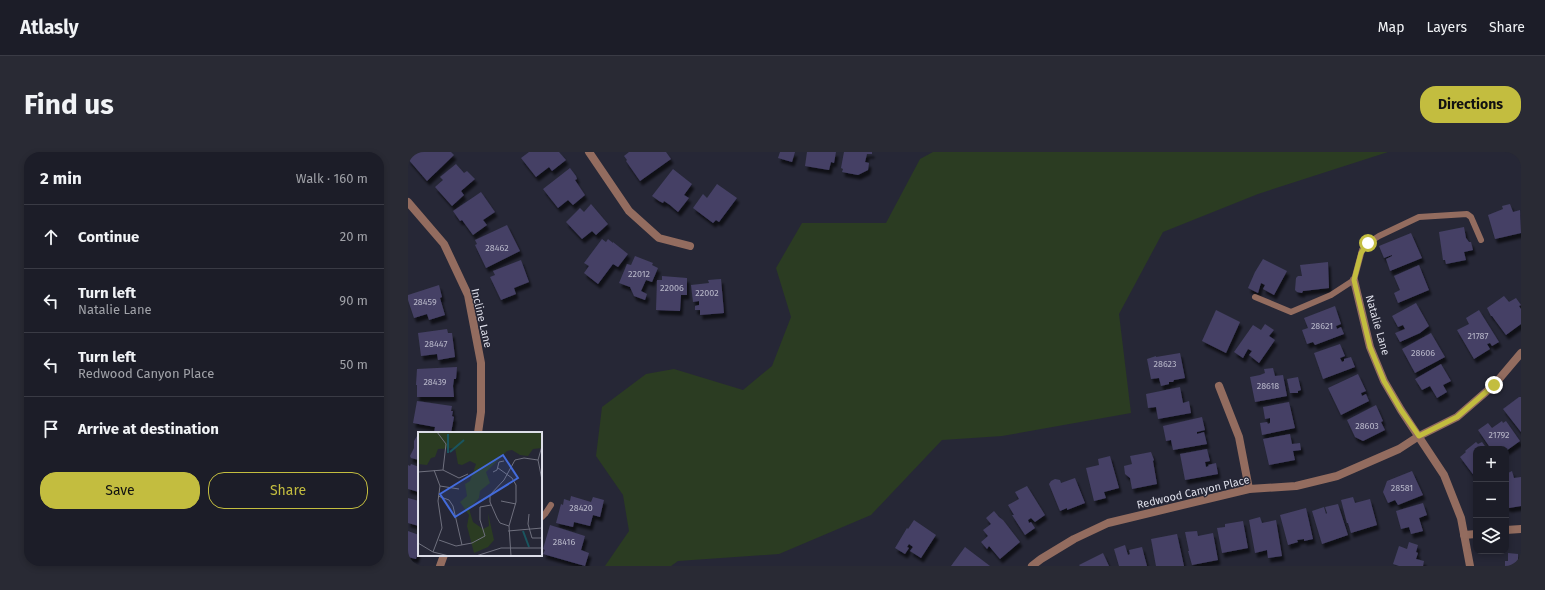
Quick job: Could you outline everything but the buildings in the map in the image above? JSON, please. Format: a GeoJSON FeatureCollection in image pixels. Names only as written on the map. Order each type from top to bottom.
{"type":"FeatureCollection","features":[{"type":"Feature","properties":{"kind":"street"},"geometry":{"type":"LineString","coordinates":[[589,152],[628,211],[659,238],[690,246]]}},
{"type":"Feature","properties":{"kind":"street","name":"Incline Lane"},"geometry":{"type":"LineString","coordinates":[[408,202],[444,244],[468,295],[481,363],[482,412],[478,432]]}},
{"type":"Feature","properties":{"kind":"street","name":"Natalie Lane"},"geometry":{"type":"LineString","coordinates":[[1354,280],[1370,347],[1384,381],[1401,410],[1444,475],[1461,518],[1470,566]]}},
{"type":"Feature","properties":{"kind":"street","name":"Redwood Canyon Place"},"geometry":{"type":"LineString","coordinates":[[1032,566],[1074,539],[1108,524],[1249,490],[1296,486],[1337,476],[1399,449],[1419,436],[1457,417],[1494,385],[1521,353]]}},
{"type":"Feature","properties":{"kind":"street"},"geometry":{"type":"LineString","coordinates":[[1219,386],[1239,437],[1249,490]]}},
{"type":"Feature","properties":{"kind":"street"},"geometry":{"type":"LineString","coordinates":[[1509,530],[1521,529]]}},
{"type":"Feature","properties":{"kind":"street"},"geometry":{"type":"LineString","coordinates":[[1464,535],[1473,534]]}},
{"type":"Feature","properties":{"kind":"street"},"geometry":{"type":"LineString","coordinates":[[440,566],[444,556]]}},
{"type":"Feature","properties":{"kind":"lane"},"geometry":{"type":"LineString","coordinates":[[1255,297],[1287,312],[1291,312],[1331,295],[1354,280],[1361,253],[1365,247],[1379,236],[1419,217],[1467,214],[1471,217],[1481,240]]}},
{"type":"Feature","properties":{"kind":"lane"},"geometry":{"type":"LineString","coordinates":[[542,517],[551,505]]}},
{"type":"Feature","properties":{"kind":"green space"},"geometry":{"type":"Polygon","coordinates":[[[933,152],[1388,152],[1258,194],[1163,232],[1119,314],[1131,413],[1002,436],[942,440],[871,515],[779,554],[678,561],[671,566],[605,566],[629,531],[623,495],[596,456],[602,407],[646,374],[674,369],[743,390],[772,366],[791,317],[776,268],[802,223],[886,223],[920,159],[933,152]]]}},
{"type":"Feature","properties":{"kind":"route"},"geometry":{"type":"LineString","coordinates":[[1368,243],[1362,250],[1354,280],[1370,347],[1384,381],[1401,410],[1419,436],[1457,417],[1494,385]]}}]}
